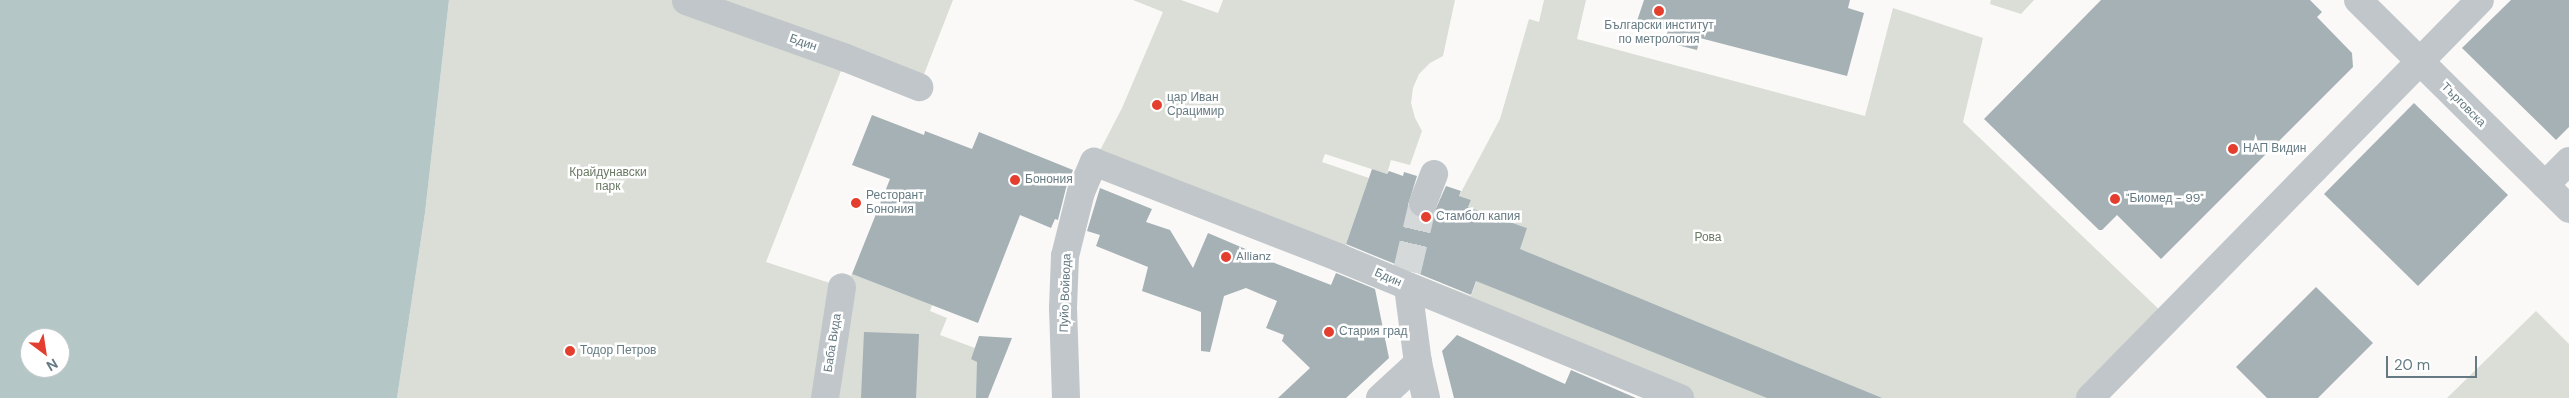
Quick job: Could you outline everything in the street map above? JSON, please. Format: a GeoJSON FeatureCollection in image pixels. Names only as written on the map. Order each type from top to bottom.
{"type":"FeatureCollection","features":[{"type":"Feature","properties":{"kind":"street","name":"Търговска"},"geometry":{"type":"LineString","coordinates":[[2358,0],[2569,208]]}},
{"type":"Feature","properties":{"kind":"street"},"geometry":{"type":"LineString","coordinates":[[2090,398],[2418,61],[2480,0]]}},
{"type":"Feature","properties":{"kind":"street","name":"Бдин"},"geometry":{"type":"LineString","coordinates":[[686,1],[846,58],[919,87]]}},
{"type":"Feature","properties":{"kind":"street"},"geometry":{"type":"LineString","coordinates":[[2545,185],[2569,161]]}},
{"type":"Feature","properties":{"kind":"street","name":"Бдин"},"geometry":{"type":"LineString","coordinates":[[1094,162],[1340,258],[1406,281],[1680,398]]}},
{"type":"Feature","properties":{"kind":"street","name":"Пуйо Войвода"},"geometry":{"type":"LineString","coordinates":[[1066,398],[1063,308],[1065,256],[1081,192],[1094,162]]}},
{"type":"Feature","properties":{"kind":"street"},"geometry":{"type":"LineString","coordinates":[[1423,203],[1434,174]]}},
{"type":"Feature","properties":{"kind":"street"},"geometry":{"type":"LineString","coordinates":[[1406,281],[1418,362],[1426,398]]}},
{"type":"Feature","properties":{"kind":"street","name":"Баба Вида"},"geometry":{"type":"LineString","coordinates":[[825,398],[842,288]]}},
{"type":"Feature","properties":{"kind":"street"},"geometry":{"type":"LineString","coordinates":[[1380,398],[1418,362]]}},
{"type":"Feature","properties":{"kind":"green space","name":"Крайдунавски парк"},"geometry":{"type":"Polygon","coordinates":[[[449,0],[953,0],[919,87],[846,58],[766,262],[842,287],[852,274],[932,305],[930,311],[947,318],[940,335],[975,348],[971,359],[981,363],[976,398],[397,398],[425,213],[449,0]]]}},
{"type":"Feature","properties":{"kind":"green space"},"geometry":{"type":"Polygon","coordinates":[[[1133,0],[1181,0],[1218,13],[1223,0],[1455,0],[1443,56],[1430,63],[1419,74],[1413,88],[1411,103],[1415,118],[1422,131],[1410,165],[1391,160],[1387,174],[1325,154],[1322,162],[1369,178],[1343,252],[1094,162],[1122,108],[1163,12],[1133,0]]]}},
{"type":"Feature","properties":{"kind":"green space","name":"Рова"},"geometry":{"type":"Polygon","coordinates":[[[1544,0],[1586,0],[1577,39],[1865,116],[1893,8],[1983,38],[1963,122],[2167,317],[2090,398],[1680,398],[1403,285],[1407,271],[1471,296],[1494,231],[1522,241],[1527,228],[1468,207],[1471,200],[1459,196],[1500,119],[1529,19],[1539,22],[1544,0]]]}},
{"type":"Feature","properties":{"kind":"green space"},"geometry":{"type":"Polygon","coordinates":[[[1991,0],[2034,0],[2021,14],[1990,4],[1991,0]]]}},
{"type":"Feature","properties":{"kind":"green space"},"geometry":{"type":"Polygon","coordinates":[[[2536,311],[2569,344],[2569,398],[2447,398],[2536,311]]]}},
{"type":"Feature","properties":{"kind":"shaded area"},"geometry":{"type":"Polygon","coordinates":[[[0,0],[449,0],[425,213],[397,398],[0,398],[0,0]]]}},
{"type":"Feature","properties":{"kind":"building"},"geometry":{"type":"Polygon","coordinates":[[[1644,0],[1850,0],[1848,8],[1864,13],[1847,76],[1700,38],[1697,50],[1665,42],[1668,30],[1637,21],[1644,0]]]}},
{"type":"Feature","properties":{"kind":"building"},"geometry":{"type":"Polygon","coordinates":[[[2101,0],[2310,0],[2322,12],[2317,17],[2352,53],[2353,67],[2161,259],[2117,215],[2102,230],[2099,230],[1984,119],[2101,0]]]}},
{"type":"Feature","properties":{"kind":"building"},"geometry":{"type":"Polygon","coordinates":[[[2511,0],[2569,0],[2569,127],[2556,140],[2462,48],[2511,0]]]}},
{"type":"Feature","properties":{"kind":"building"},"geometry":{"type":"Polygon","coordinates":[[[2414,103],[2508,195],[2418,286],[2324,194],[2414,103]]]}},
{"type":"Feature","properties":{"kind":"building","name":"Бонония"},"geometry":{"type":"Polygon","coordinates":[[[872,115],[924,135],[925,131],[972,149],[979,132],[1073,170],[1066,188],[1058,220],[1055,219],[1051,228],[1020,215],[978,323],[852,274],[890,179],[852,165],[872,115]]]}},
{"type":"Feature","properties":{"kind":"building"},"geometry":{"type":"Polygon","coordinates":[[[1372,169],[1387,174],[1389,171],[1403,176],[1404,172],[1417,176],[1408,205],[1411,212],[1417,217],[1426,218],[1433,215],[1446,186],[1461,191],[1459,196],[1471,200],[1468,207],[1527,228],[1520,249],[1882,398],[1767,398],[1476,281],[1471,295],[1346,244],[1372,169]]]}},
{"type":"Feature","properties":{"kind":"building"},"geometry":{"type":"Polygon","coordinates":[[[1100,188],[1152,209],[1146,222],[1170,230],[1193,268],[1208,233],[1255,253],[1254,255],[1331,285],[1336,273],[1375,289],[1389,358],[1346,398],[1278,398],[1310,368],[1282,341],[1284,335],[1266,328],[1277,301],[1246,288],[1224,296],[1210,352],[1201,351],[1201,312],[1142,291],[1148,267],[1096,246],[1100,235],[1087,231],[1100,188]]]}},
{"type":"Feature","properties":{"kind":"building"},"geometry":{"type":"Polygon","coordinates":[[[2316,287],[2373,343],[2318,398],[2267,398],[2236,367],[2316,287]]]}},
{"type":"Feature","properties":{"kind":"building"},"geometry":{"type":"Polygon","coordinates":[[[864,332],[919,334],[916,398],[861,398],[864,332]]]}},
{"type":"Feature","properties":{"kind":"building"},"geometry":{"type":"Polygon","coordinates":[[[1457,335],[1565,384],[1571,370],[1636,398],[1454,398],[1442,351],[1457,335]]]}},
{"type":"Feature","properties":{"kind":"building"},"geometry":{"type":"Polygon","coordinates":[[[979,336],[1012,338],[988,398],[976,398],[977,362],[971,359],[979,336]]]}},
{"type":"Feature","properties":{"kind":"tunnel"},"geometry":{"type":"LineString","coordinates":[[1407,271],[1423,203]]}},
{"type":"Feature","properties":{"kind":"place","name":"Български институт по метрология"},"geometry":{"type":"Point","coordinates":[1659,11]}},
{"type":"Feature","properties":{"kind":"place","name":"цар Иван Срацимир"},"geometry":{"type":"Point","coordinates":[1157,105]}},
{"type":"Feature","properties":{"kind":"place","name":"НАП Видин"},"geometry":{"type":"Point","coordinates":[2233,149]}},
{"type":"Feature","properties":{"kind":"place","name":"Бонония"},"geometry":{"type":"Point","coordinates":[1015,180]}},
{"type":"Feature","properties":{"kind":"place","name":"\"Биомед - 99\""},"geometry":{"type":"Point","coordinates":[2115,199]}},
{"type":"Feature","properties":{"kind":"place","name":"Ресторант Бонония"},"geometry":{"type":"Point","coordinates":[856,203]}},
{"type":"Feature","properties":{"kind":"place","name":"Стамбол капия"},"geometry":{"type":"Point","coordinates":[1426,217]}},
{"type":"Feature","properties":{"kind":"place","name":"Allianz"},"geometry":{"type":"Point","coordinates":[1226,257]}},
{"type":"Feature","properties":{"kind":"place","name":"Стария град"},"geometry":{"type":"Point","coordinates":[1329,332]}},
{"type":"Feature","properties":{"kind":"place","name":"Тодор Петров"},"geometry":{"type":"Point","coordinates":[570,351]}}]}
